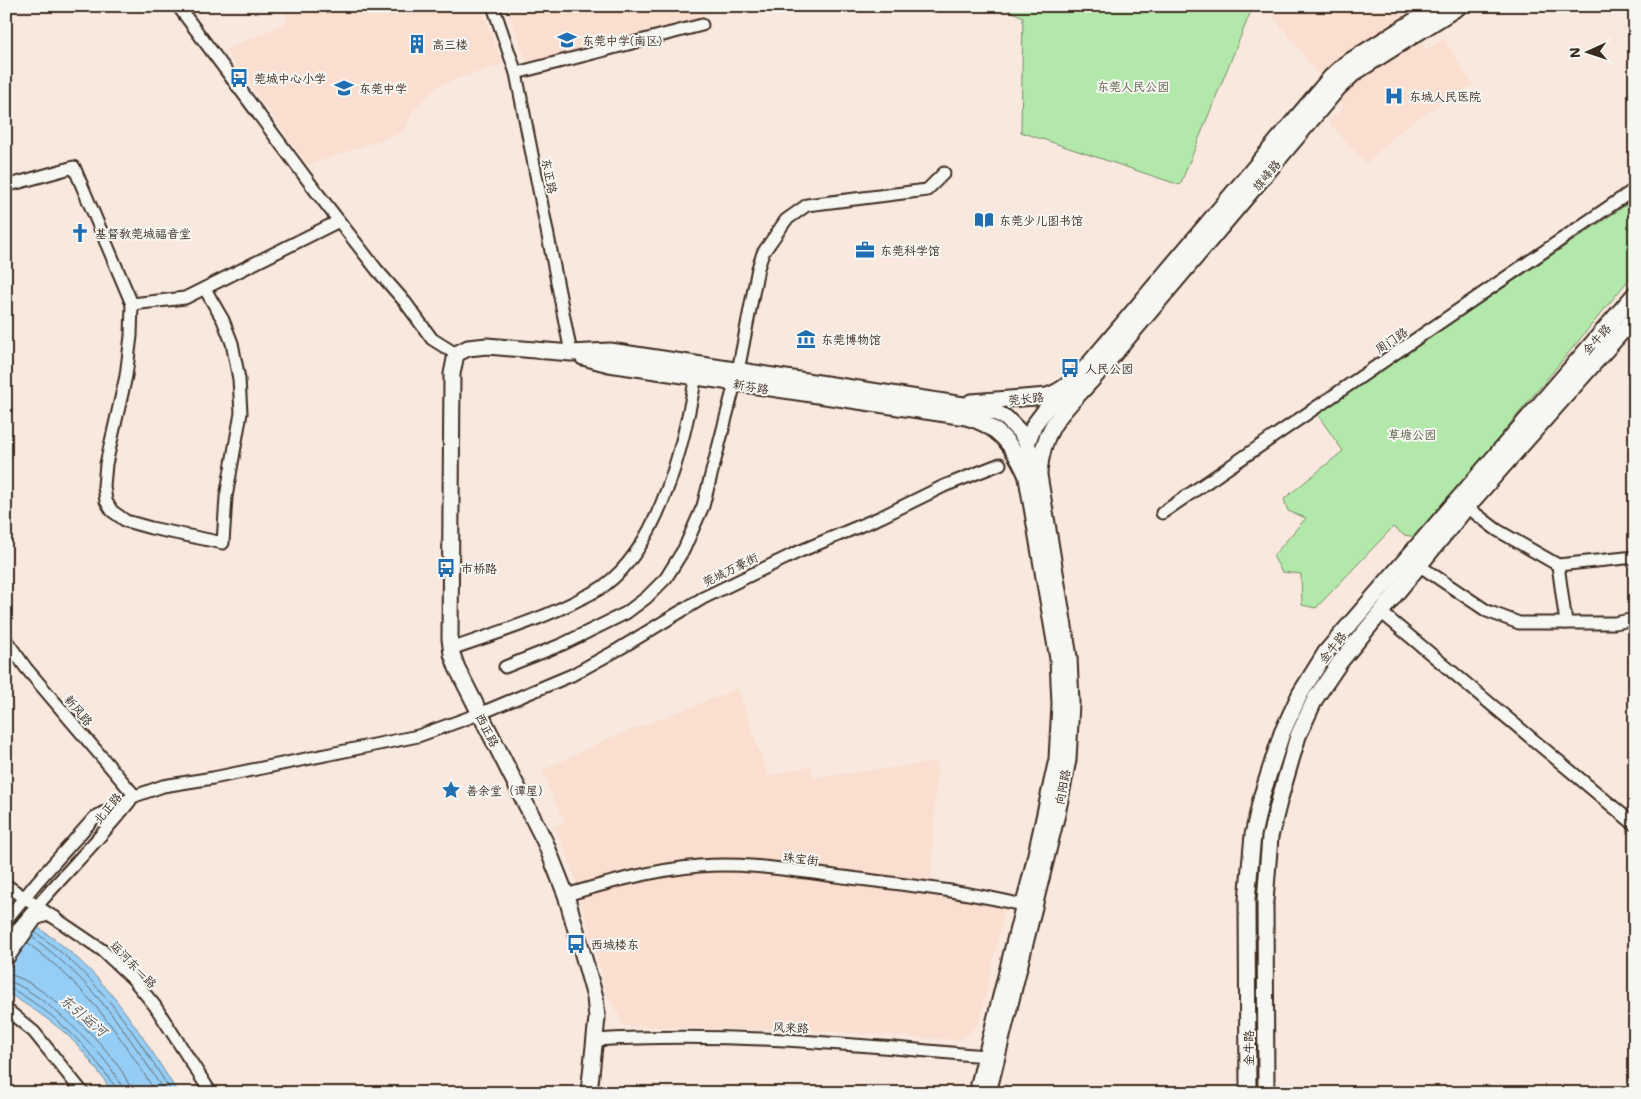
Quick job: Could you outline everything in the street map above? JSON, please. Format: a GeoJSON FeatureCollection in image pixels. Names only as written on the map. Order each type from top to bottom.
{"type":"FeatureCollection","features":[{"type":"Feature","properties":{"kind":"main road","name":"旗峰路"},"geometry":{"type":"LineString","coordinates":[[1093,369],[1330,78],[1344,64],[1438,6]]}},
{"type":"Feature","properties":{"kind":"main road","name":"旗峰路"},"geometry":{"type":"LineString","coordinates":[[1093,369],[1339,87],[1354,73],[1460,6]]}},
{"type":"Feature","properties":{"kind":"main road","name":"金牛路"},"geometry":{"type":"LineString","coordinates":[[1248,1093],[1247,900],[1253,835],[1265,786],[1282,733],[1300,694],[1326,652],[1635,294]]}},
{"type":"Feature","properties":{"kind":"main road"},"geometry":{"type":"LineString","coordinates":[[1266,1093],[1264,901],[1270,837],[1298,736],[1315,698],[1340,662],[1468,507],[1635,317]]}},
{"type":"Feature","properties":{"kind":"main road","name":"新芬路"},"geometry":{"type":"LineString","coordinates":[[456,354],[468,348],[487,346],[571,353],[610,352],[696,371],[932,407]]}},
{"type":"Feature","properties":{"kind":"main road","name":"西正路"},"geometry":{"type":"LineString","coordinates":[[456,354],[452,374],[451,649],[457,668],[479,714],[545,842],[566,895],[595,997],[597,1018],[589,1093]]}},
{"type":"Feature","properties":{"kind":"main road","name":"莞长路"},"geometry":{"type":"LineString","coordinates":[[952,403],[1047,396],[1058,392],[1093,369]]}},
{"type":"Feature","properties":{"kind":"main road"},"geometry":{"type":"LineString","coordinates":[[1033,477],[1047,434],[1058,415],[1079,395],[1093,369]]}},
{"type":"Feature","properties":{"kind":"main road"},"geometry":{"type":"LineString","coordinates":[[1027,444],[1034,425],[1070,384]]}},
{"type":"Feature","properties":{"kind":"main road"},"geometry":{"type":"LineString","coordinates":[[932,407],[985,410],[1050,405],[1079,395]]}},
{"type":"Feature","properties":{"kind":"main road"},"geometry":{"type":"LineString","coordinates":[[932,407],[952,403],[985,410],[1006,418],[1021,433],[1027,444],[1033,477]]}},
{"type":"Feature","properties":{"kind":"main road"},"geometry":{"type":"LineString","coordinates":[[932,407],[980,420],[991,426],[1008,444],[1033,477]]}},
{"type":"Feature","properties":{"kind":"main road","name":"向阳路"},"geometry":{"type":"LineString","coordinates":[[988,1093],[1029,907],[1057,759],[1060,704],[1058,659],[1033,477]]}},
{"type":"Feature","properties":{"kind":"main road","name":"向阳路"},"geometry":{"type":"LineString","coordinates":[[978,1093],[985,1056],[1029,907]]}},
{"type":"Feature","properties":{"kind":"street"},"geometry":{"type":"LineString","coordinates":[[178,6],[235,85],[432,339],[456,354]]}},
{"type":"Feature","properties":{"kind":"street","name":"东正路"},"geometry":{"type":"LineString","coordinates":[[493,6],[516,72],[571,353]]}},
{"type":"Feature","properties":{"kind":"street"},"geometry":{"type":"LineString","coordinates":[[516,72],[702,26]]}},
{"type":"Feature","properties":{"kind":"street"},"geometry":{"type":"LineString","coordinates":[[6,186],[74,167],[132,304],[131,336],[126,376],[106,464],[104,486],[106,501],[112,511],[126,521],[223,543],[226,497],[241,412],[239,379],[232,343],[223,320],[205,289]]}},
{"type":"Feature","properties":{"kind":"street"},"geometry":{"type":"LineString","coordinates":[[505,667],[563,644],[626,613],[646,598],[666,578],[684,549],[703,506],[737,377],[758,268],[763,253],[786,220],[807,205],[927,190],[944,173]]}},
{"type":"Feature","properties":{"kind":"street","name":"周门路"},"geometry":{"type":"LineString","coordinates":[[1162,513],[1635,189]]}},
{"type":"Feature","properties":{"kind":"street"},"geometry":{"type":"LineString","coordinates":[[132,304],[186,298],[340,221]]}},
{"type":"Feature","properties":{"kind":"street"},"geometry":{"type":"LineString","coordinates":[[451,649],[554,613],[605,585],[625,567],[644,541],[658,512],[690,409],[696,371]]}},
{"type":"Feature","properties":{"kind":"street","name":"莞城万豪街"},"geometry":{"type":"LineString","coordinates":[[135,796],[163,786],[222,777],[418,736],[479,714],[572,675],[703,598],[796,553],[944,486],[1000,464]]}},
{"type":"Feature","properties":{"kind":"street"},"geometry":{"type":"LineString","coordinates":[[1468,507],[1497,530],[1558,565],[1635,557]]}},
{"type":"Feature","properties":{"kind":"street"},"geometry":{"type":"LineString","coordinates":[[1558,565],[1566,624]]}},
{"type":"Feature","properties":{"kind":"street"},"geometry":{"type":"LineString","coordinates":[[1420,566],[1487,611],[1519,623],[1615,624],[1635,619]]}},
{"type":"Feature","properties":{"kind":"street"},"geometry":{"type":"LineString","coordinates":[[1382,613],[1635,825]]}},
{"type":"Feature","properties":{"kind":"street","name":"新风路"},"geometry":{"type":"LineString","coordinates":[[6,640],[26,668],[135,796]]}},
{"type":"Feature","properties":{"kind":"street","name":"北正路"},"geometry":{"type":"LineString","coordinates":[[6,920],[95,817],[135,796]]}},
{"type":"Feature","properties":{"kind":"street","name":"北正路"},"geometry":{"type":"LineString","coordinates":[[32,917],[37,905],[135,796]]}},
{"type":"Feature","properties":{"kind":"street","name":"珠宝街"},"geometry":{"type":"LineString","coordinates":[[566,895],[657,871],[700,866],[740,865],[925,888],[1029,907]]}},
{"type":"Feature","properties":{"kind":"street","name":"运河东一路"},"geometry":{"type":"LineString","coordinates":[[6,885],[102,950],[133,979],[155,1006],[211,1093]]}},
{"type":"Feature","properties":{"kind":"street"},"geometry":{"type":"LineString","coordinates":[[6,893],[6,898]]}},
{"type":"Feature","properties":{"kind":"street"},"geometry":{"type":"LineString","coordinates":[[6,944],[32,917],[47,915],[55,917]]}},
{"type":"Feature","properties":{"kind":"street"},"geometry":{"type":"LineString","coordinates":[[6,961],[32,917]]}},
{"type":"Feature","properties":{"kind":"street"},"geometry":{"type":"LineString","coordinates":[[6,1009],[34,1032],[83,1093]]}},
{"type":"Feature","properties":{"kind":"street","name":"风来路"},"geometry":{"type":"LineString","coordinates":[[595,1040],[662,1037],[821,1042],[985,1056]]}},
{"type":"Feature","properties":{"kind":"shaded area","name":"东莞中学"},"geometry":{"type":"Polygon","coordinates":[[[283,6],[480,6],[503,64],[439,85],[412,113],[404,132],[308,165],[225,50],[288,22],[283,6]]]}},
{"type":"Feature","properties":{"kind":"shaded area","name":"东莞中学(南区)"},"geometry":{"type":"Polygon","coordinates":[[[506,6],[706,6],[704,19],[527,62],[506,6]]]}},
{"type":"Feature","properties":{"kind":"shaded area","name":"东城人民医院"},"geometry":{"type":"Polygon","coordinates":[[[1397,6],[1427,50],[1444,39],[1472,84],[1406,126],[1366,163],[1328,122],[1344,107],[1266,7],[1397,6]]]}},
{"type":"Feature","properties":{"kind":"shaded area"},"geometry":{"type":"Polygon","coordinates":[[[738,689],[768,776],[811,766],[813,778],[937,762],[931,881],[1008,896],[979,1022],[969,1033],[958,1040],[822,1031],[624,1026],[609,1000],[576,881],[567,854],[554,827],[565,822],[542,771],[603,741],[738,689]]]}},
{"type":"Feature","properties":{"kind":"green space","name":"东莞人民公园"},"geometry":{"type":"Polygon","coordinates":[[[1000,6],[1253,6],[1180,185],[1021,132],[1023,17],[1000,6]]]}},
{"type":"Feature","properties":{"kind":"green space","name":"草塘公园"},"geometry":{"type":"Polygon","coordinates":[[[1635,199],[1635,272],[1417,537],[1404,535],[1393,527],[1316,608],[1302,605],[1301,574],[1282,572],[1273,556],[1306,518],[1288,511],[1284,499],[1343,451],[1317,414],[1635,199]]]}},
{"type":"Feature","properties":{"kind":"water","name":"东引运河"},"geometry":{"type":"Polygon","coordinates":[[[6,905],[42,930],[77,958],[106,988],[132,1022],[178,1093],[113,1093],[84,1053],[64,1032],[6,992],[6,905]]]}},
{"type":"Feature","properties":{"kind":"place","name":"东莞中学(南区)"},"geometry":{"type":"Point","coordinates":[567,40]}},
{"type":"Feature","properties":{"kind":"place","name":"高三楼"},"geometry":{"type":"Point","coordinates":[417,44]}},
{"type":"Feature","properties":{"kind":"place","name":"莞城中心小学"},"geometry":{"type":"Point","coordinates":[239,78]}},
{"type":"Feature","properties":{"kind":"place","name":"东莞中学"},"geometry":{"type":"Point","coordinates":[344,88]}},
{"type":"Feature","properties":{"kind":"place","name":"东城人民医院"},"geometry":{"type":"Point","coordinates":[1394,96]}},
{"type":"Feature","properties":{"kind":"place","name":"东莞少儿图书馆"},"geometry":{"type":"Point","coordinates":[984,220]}},
{"type":"Feature","properties":{"kind":"place","name":"基督教莞城福音堂"},"geometry":{"type":"Point","coordinates":[80,233]}},
{"type":"Feature","properties":{"kind":"place","name":"东莞科学馆"},"geometry":{"type":"Point","coordinates":[865,250]}},
{"type":"Feature","properties":{"kind":"place","name":"东莞博物馆"},"geometry":{"type":"Point","coordinates":[806,339]}},
{"type":"Feature","properties":{"kind":"place","name":"人民公园"},"geometry":{"type":"Point","coordinates":[1070,368]}},
{"type":"Feature","properties":{"kind":"place","name":"市桥路"},"geometry":{"type":"Point","coordinates":[446,568]}},
{"type":"Feature","properties":{"kind":"place","name":"善余堂（谭屋）"},"geometry":{"type":"Point","coordinates":[451,790]}},
{"type":"Feature","properties":{"kind":"place","name":"西城楼东"},"geometry":{"type":"Point","coordinates":[576,944]}}]}
